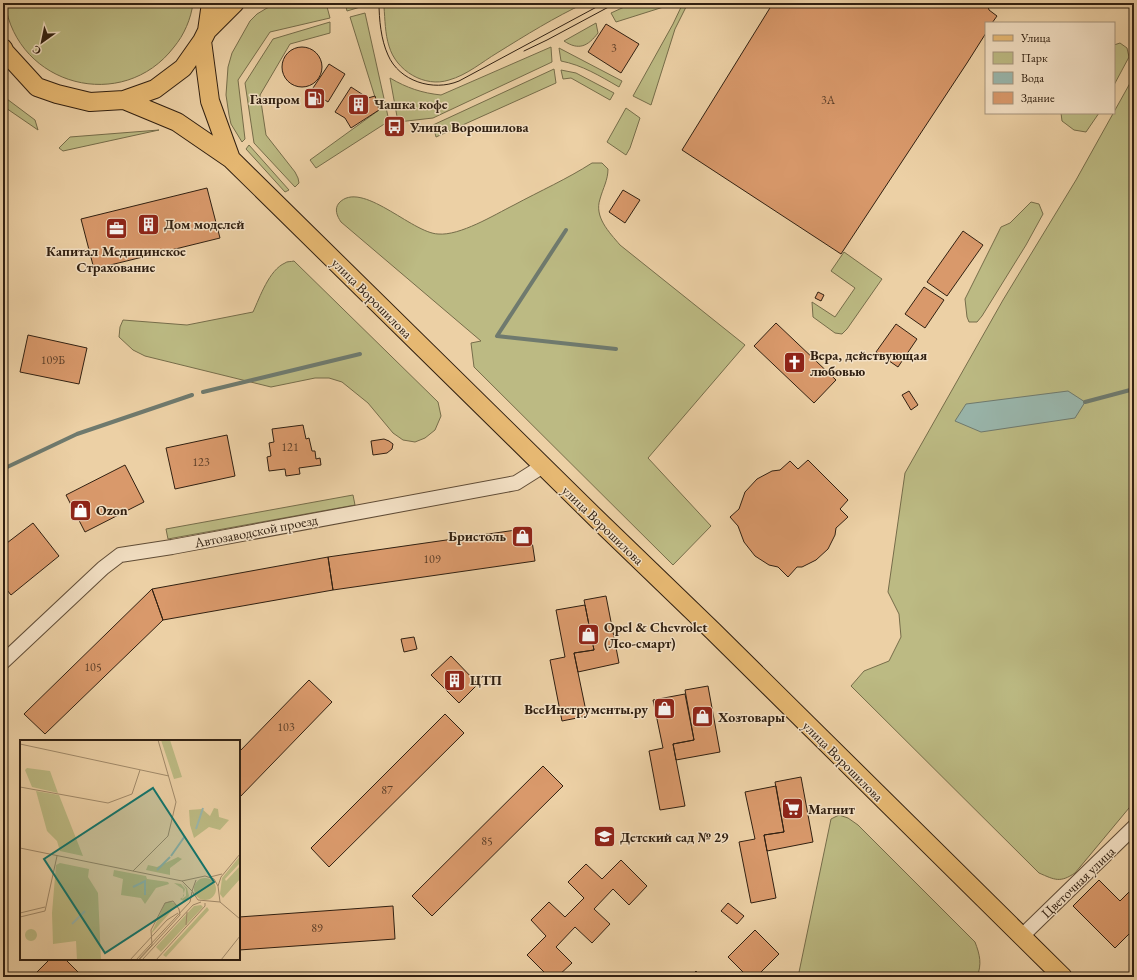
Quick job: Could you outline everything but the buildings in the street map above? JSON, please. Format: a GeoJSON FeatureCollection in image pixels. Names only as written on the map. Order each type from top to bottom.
{"type":"FeatureCollection","features":[{"type":"Feature","properties":{"kind":"main road"},"geometry":{"type":"LineString","coordinates":[[205,36],[211,3]]}},
{"type":"Feature","properties":{"kind":"main road"},"geometry":{"type":"LineString","coordinates":[[4,50],[37,86],[57,94],[90,102],[124,100],[156,89],[182,68],[205,36],[235,3]]}},
{"type":"Feature","properties":{"kind":"main road","name":"улица Ворошилова"},"geometry":{"type":"LineString","coordinates":[[205,36],[210,101],[231,159],[713,631],[1063,977]]}},
{"type":"Feature","properties":{"kind":"main road"},"geometry":{"type":"LineString","coordinates":[[124,100],[178,122],[231,159]]}},
{"type":"Feature","properties":{"kind":"street","name":"Автозаводской проезд"},"geometry":{"type":"LineString","coordinates":[[3,662],[103,568],[120,555],[172,547],[516,482],[543,466]]}},
{"type":"Feature","properties":{"kind":"street","name":"Цветочная улица"},"geometry":{"type":"LineString","coordinates":[[1022,936],[1134,827]]}},
{"type":"Feature","properties":{"kind":"green space"},"geometry":{"type":"Polygon","coordinates":[[[5,3],[193,3],[189,21],[181,37],[174,47],[153,68],[128,80],[101,84],[75,81],[50,71],[29,54],[14,31],[5,3]]]}},
{"type":"Feature","properties":{"kind":"green space"},"geometry":{"type":"Polygon","coordinates":[[[281,3],[326,3],[330,18],[270,32],[238,80],[245,139],[242,142],[231,124],[229,115],[226,95],[228,67],[232,53],[250,21],[257,14],[267,8],[281,3]]]}},
{"type":"Feature","properties":{"kind":"green space"},"geometry":{"type":"Polygon","coordinates":[[[345,3],[367,3],[367,5],[347,11],[345,3]]]}},
{"type":"Feature","properties":{"kind":"green space"},"geometry":{"type":"Polygon","coordinates":[[[399,3],[585,3],[541,26],[468,72],[449,80],[430,82],[405,70],[398,63],[389,46],[385,26],[384,7],[399,3]]]}},
{"type":"Feature","properties":{"kind":"green space"},"geometry":{"type":"Polygon","coordinates":[[[633,3],[674,3],[616,22],[611,13],[633,3]]]}},
{"type":"Feature","properties":{"kind":"green space"},"geometry":{"type":"Polygon","coordinates":[[[683,3],[688,3],[675,29],[651,105],[633,96],[683,3]]]}},
{"type":"Feature","properties":{"kind":"green space"},"geometry":{"type":"Polygon","coordinates":[[[365,13],[389,121],[316,168],[310,160],[379,110],[350,17],[365,13]]]}},
{"type":"Feature","properties":{"kind":"green space"},"geometry":{"type":"Polygon","coordinates":[[[330,22],[330,33],[290,44],[260,95],[266,135],[295,172],[299,183],[295,187],[254,143],[245,83],[273,39],[330,22]]]}},
{"type":"Feature","properties":{"kind":"green space"},"geometry":{"type":"Polygon","coordinates":[[[596,23],[598,33],[587,44],[583,46],[574,46],[564,41],[596,23]]]}},
{"type":"Feature","properties":{"kind":"green space"},"geometry":{"type":"Polygon","coordinates":[[[1120,43],[1127,48],[1129,57],[1115,83],[1115,45],[1120,43]]]}},
{"type":"Feature","properties":{"kind":"green space"},"geometry":{"type":"Polygon","coordinates":[[[551,47],[552,62],[433,118],[398,122],[390,78],[415,90],[441,95],[551,47]]]}},
{"type":"Feature","properties":{"kind":"green space"},"geometry":{"type":"Polygon","coordinates":[[[559,48],[622,81],[619,87],[584,68],[561,61],[559,48]]]}},
{"type":"Feature","properties":{"kind":"green space"},"geometry":{"type":"Polygon","coordinates":[[[554,69],[556,83],[436,137],[433,125],[554,69]]]}},
{"type":"Feature","properties":{"kind":"green space"},"geometry":{"type":"Polygon","coordinates":[[[561,70],[576,73],[614,93],[610,100],[571,78],[563,79],[561,70]]]}},
{"type":"Feature","properties":{"kind":"green space"},"geometry":{"type":"Polygon","coordinates":[[[1134,76],[1134,802],[1075,873],[1065,878],[1053,879],[1039,873],[851,686],[864,671],[889,661],[901,637],[899,614],[888,592],[905,473],[1003,300],[1076,180],[1113,114],[1115,114],[1115,110],[1134,76]]]}},
{"type":"Feature","properties":{"kind":"green space"},"geometry":{"type":"Polygon","coordinates":[[[3,96],[35,120],[38,130],[3,106],[3,96]]]}},
{"type":"Feature","properties":{"kind":"green space"},"geometry":{"type":"Polygon","coordinates":[[[626,108],[640,118],[630,148],[626,155],[607,142],[626,108]]]}},
{"type":"Feature","properties":{"kind":"green space"},"geometry":{"type":"Polygon","coordinates":[[[1061,114],[1098,114],[1086,132],[1074,130],[1062,121],[1061,114]]]}},
{"type":"Feature","properties":{"kind":"green space"},"geometry":{"type":"Polygon","coordinates":[[[159,130],[63,151],[59,148],[70,137],[159,130]]]}},
{"type":"Feature","properties":{"kind":"green space"},"geometry":{"type":"Polygon","coordinates":[[[249,145],[289,190],[285,192],[246,149],[249,145]]]}},
{"type":"Feature","properties":{"kind":"green space"},"geometry":{"type":"Polygon","coordinates":[[[592,163],[602,163],[608,169],[600,199],[599,212],[607,229],[620,245],[745,345],[648,458],[711,526],[673,565],[474,367],[471,343],[481,341],[341,222],[337,212],[337,205],[339,203],[349,197],[360,198],[373,202],[427,231],[438,234],[447,234],[456,232],[487,219],[563,180],[592,163]]]}},
{"type":"Feature","properties":{"kind":"green space"},"geometry":{"type":"Polygon","coordinates":[[[1031,202],[1039,204],[1043,214],[1026,245],[982,316],[977,322],[969,322],[965,299],[1001,227],[1010,223],[1031,202]]]}},
{"type":"Feature","properties":{"kind":"green space"},"geometry":{"type":"Polygon","coordinates":[[[844,252],[882,279],[842,334],[835,333],[813,317],[812,302],[835,317],[855,288],[831,271],[844,252]]]}},
{"type":"Feature","properties":{"kind":"green space"},"geometry":{"type":"Polygon","coordinates":[[[294,261],[438,402],[441,416],[435,430],[425,438],[415,442],[403,440],[393,433],[368,403],[342,382],[329,378],[315,378],[271,387],[145,356],[133,350],[119,337],[120,327],[123,320],[187,325],[253,312],[266,284],[274,272],[279,266],[286,262],[294,261]]]}},
{"type":"Feature","properties":{"kind":"green space"},"geometry":{"type":"Polygon","coordinates":[[[353,495],[355,505],[168,539],[166,529],[353,495]]]}},
{"type":"Feature","properties":{"kind":"green space"},"geometry":{"type":"Polygon","coordinates":[[[839,815],[848,818],[858,825],[975,942],[980,960],[980,968],[977,977],[798,977],[831,819],[839,815]]]}},
{"type":"Feature","properties":{"kind":"water"},"geometry":{"type":"Polygon","coordinates":[[[1068,391],[1085,402],[1075,418],[981,432],[955,421],[966,404],[1068,391]]]}},
{"type":"Feature","properties":{"kind":"waterway"},"geometry":{"type":"LineString","coordinates":[[566,230],[497,336],[616,349]]}},
{"type":"Feature","properties":{"kind":"waterway"},"geometry":{"type":"LineString","coordinates":[[203,392],[360,354]]}},
{"type":"Feature","properties":{"kind":"waterway"},"geometry":{"type":"LineString","coordinates":[[1085,402],[1134,389]]}},
{"type":"Feature","properties":{"kind":"waterway"},"geometry":{"type":"LineString","coordinates":[[3,469],[77,434],[192,395]]}},
{"type":"Feature","properties":{"kind":"tram line"},"geometry":{"type":"LineString","coordinates":[[379,3],[382,36],[388,55],[393,64],[408,78],[418,82],[438,85],[459,81],[604,3]]}},
{"type":"Feature","properties":{"kind":"tram line"},"geometry":{"type":"LineString","coordinates":[[524,51],[616,3]]}},
{"type":"Feature","properties":{"kind":"place","name":"Газпром"},"geometry":{"type":"Point","coordinates":[315,99]}},
{"type":"Feature","properties":{"kind":"place","name":"Чашка кофе"},"geometry":{"type":"Point","coordinates":[359,104]}},
{"type":"Feature","properties":{"kind":"place","name":"Улица Ворошилова"},"geometry":{"type":"Point","coordinates":[394,127]}},
{"type":"Feature","properties":{"kind":"place","name":"Дом моделей"},"geometry":{"type":"Point","coordinates":[149,224]}},
{"type":"Feature","properties":{"kind":"place","name":"Капитал Медицинское Страхование"},"geometry":{"type":"Point","coordinates":[116,229]}},
{"type":"Feature","properties":{"kind":"place","name":"Вера, действующая любовью"},"geometry":{"type":"Point","coordinates":[795,363]}},
{"type":"Feature","properties":{"kind":"place","name":"Ozon"},"geometry":{"type":"Point","coordinates":[80,510]}},
{"type":"Feature","properties":{"kind":"place","name":"Бристоль"},"geometry":{"type":"Point","coordinates":[522,536]}},
{"type":"Feature","properties":{"kind":"place","name":"Opel & Chevrolet (Лео-смарт)"},"geometry":{"type":"Point","coordinates":[589,635]}},
{"type":"Feature","properties":{"kind":"place","name":"ЦТП"},"geometry":{"type":"Point","coordinates":[455,680]}},
{"type":"Feature","properties":{"kind":"place","name":"ВсеИнструменты.ру"},"geometry":{"type":"Point","coordinates":[664,709]}},
{"type":"Feature","properties":{"kind":"place","name":"Хозтовары"},"geometry":{"type":"Point","coordinates":[702,717]}},
{"type":"Feature","properties":{"kind":"place","name":"Магнит"},"geometry":{"type":"Point","coordinates":[793,809]}},
{"type":"Feature","properties":{"kind":"place","name":"Детский сад № 29"},"geometry":{"type":"Point","coordinates":[605,837]}}]}
